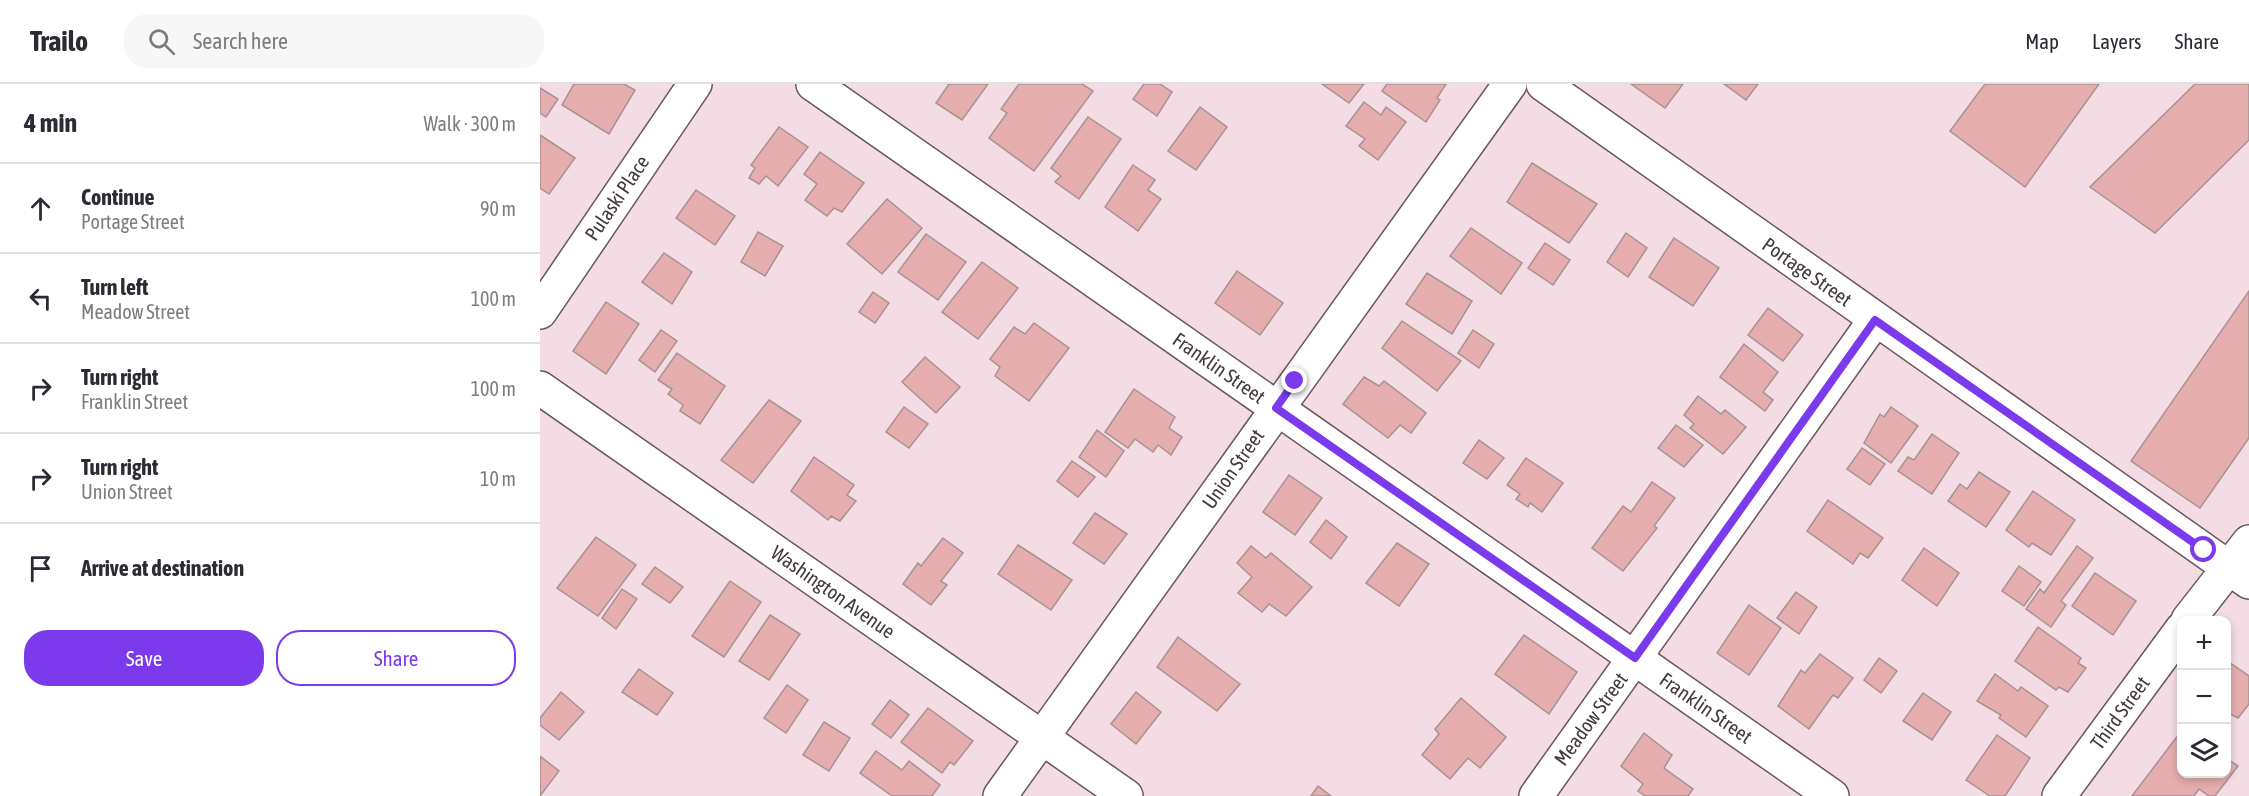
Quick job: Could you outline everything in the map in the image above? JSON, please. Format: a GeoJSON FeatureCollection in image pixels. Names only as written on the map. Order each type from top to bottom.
{"type":"FeatureCollection","features":[{"type":"Feature","properties":{"kind":"street","name":"Pulaski Place"},"geometry":{"type":"LineString","coordinates":[[540,312],[695,84]]}},
{"type":"Feature","properties":{"kind":"street","name":"Franklin Street"},"geometry":{"type":"LineString","coordinates":[[813,84],[1832,796]]}},
{"type":"Feature","properties":{"kind":"street","name":"Union Street"},"geometry":{"type":"LineString","coordinates":[[1000,796],[1510,84]]}},
{"type":"Feature","properties":{"kind":"street","name":"Portage Street"},"geometry":{"type":"LineString","coordinates":[[1543,84],[2239,575]]}},
{"type":"Feature","properties":{"kind":"street","name":"Meadow Street"},"geometry":{"type":"LineString","coordinates":[[1536,796],[1875,320]]}},
{"type":"Feature","properties":{"kind":"street","name":"Washington Avenue"},"geometry":{"type":"LineString","coordinates":[[540,388],[1126,796]]}},
{"type":"Feature","properties":{"kind":"street"},"geometry":{"type":"LineString","coordinates":[[2194,616],[2239,575],[2249,542]]}},
{"type":"Feature","properties":{"kind":"street","name":"Third Street"},"geometry":{"type":"LineString","coordinates":[[2059,796],[2177,634]]}},
{"type":"Feature","properties":{"kind":"building"},"geometry":{"type":"Polygon","coordinates":[[[574,84],[624,84],[635,90],[609,134],[562,105],[574,84]]]}},
{"type":"Feature","properties":{"kind":"building"},"geometry":{"type":"Polygon","coordinates":[[[949,84],[988,84],[962,120],[936,103],[949,84]]]}},
{"type":"Feature","properties":{"kind":"building"},"geometry":{"type":"Polygon","coordinates":[[[1019,84],[1082,84],[1093,91],[1034,171],[989,138],[1007,113],[1001,109],[1019,84]]]}},
{"type":"Feature","properties":{"kind":"building"},"geometry":{"type":"Polygon","coordinates":[[[1144,84],[1160,84],[1172,92],[1157,116],[1133,99],[1144,84]]]}},
{"type":"Feature","properties":{"kind":"building"},"geometry":{"type":"Polygon","coordinates":[[[1322,84],[1364,84],[1349,103],[1322,84]]]}},
{"type":"Feature","properties":{"kind":"building"},"geometry":{"type":"Polygon","coordinates":[[[1387,84],[1446,84],[1437,98],[1440,100],[1426,122],[1382,91],[1387,84]]]}},
{"type":"Feature","properties":{"kind":"building"},"geometry":{"type":"Polygon","coordinates":[[[1631,84],[1683,84],[1665,108],[1631,84]]]}},
{"type":"Feature","properties":{"kind":"building"},"geometry":{"type":"Polygon","coordinates":[[[1724,84],[1758,84],[1746,100],[1724,84]]]}},
{"type":"Feature","properties":{"kind":"building"},"geometry":{"type":"Polygon","coordinates":[[[1985,84],[2099,84],[2025,187],[1950,131],[1985,84]]]}},
{"type":"Feature","properties":{"kind":"building"},"geometry":{"type":"Polygon","coordinates":[[[2195,84],[2249,84],[2249,140],[2155,233],[2090,187],[2195,84]]]}},
{"type":"Feature","properties":{"kind":"building"},"geometry":{"type":"Polygon","coordinates":[[[540,88],[558,99],[546,117],[540,113],[540,88]]]}},
{"type":"Feature","properties":{"kind":"building"},"geometry":{"type":"Polygon","coordinates":[[[1364,102],[1381,115],[1386,107],[1406,122],[1378,160],[1359,146],[1365,139],[1346,126],[1364,102]]]}},
{"type":"Feature","properties":{"kind":"building"},"geometry":{"type":"Polygon","coordinates":[[[1200,107],[1227,127],[1196,170],[1168,151],[1200,107]]]}},
{"type":"Feature","properties":{"kind":"building"},"geometry":{"type":"Polygon","coordinates":[[[1088,117],[1121,139],[1079,199],[1055,182],[1061,176],[1051,168],[1088,117]]]}},
{"type":"Feature","properties":{"kind":"building"},"geometry":{"type":"Polygon","coordinates":[[[779,127],[808,147],[778,186],[766,176],[759,184],[749,178],[755,168],[751,165],[779,127]]]}},
{"type":"Feature","properties":{"kind":"building"},"geometry":{"type":"Polygon","coordinates":[[[540,135],[575,158],[549,194],[540,188],[540,135]]]}},
{"type":"Feature","properties":{"kind":"building"},"geometry":{"type":"Polygon","coordinates":[[[820,152],[864,183],[842,212],[834,208],[827,216],[805,200],[817,184],[804,174],[820,152]]]}},
{"type":"Feature","properties":{"kind":"building"},"geometry":{"type":"Polygon","coordinates":[[[1532,163],[1597,204],[1569,243],[1507,202],[1532,163]]]}},
{"type":"Feature","properties":{"kind":"building"},"geometry":{"type":"Polygon","coordinates":[[[1133,165],[1155,180],[1148,190],[1161,199],[1138,231],[1105,207],[1133,165]]]}},
{"type":"Feature","properties":{"kind":"building"},"geometry":{"type":"Polygon","coordinates":[[[696,190],[735,216],[715,245],[676,218],[696,190]]]}},
{"type":"Feature","properties":{"kind":"building"},"geometry":{"type":"Polygon","coordinates":[[[887,199],[922,228],[882,274],[847,244],[887,199]]]}},
{"type":"Feature","properties":{"kind":"building"},"geometry":{"type":"Polygon","coordinates":[[[1471,228],[1522,263],[1501,294],[1450,256],[1471,228]]]}},
{"type":"Feature","properties":{"kind":"building"},"geometry":{"type":"Polygon","coordinates":[[[758,232],[783,246],[765,276],[741,262],[758,232]]]}},
{"type":"Feature","properties":{"kind":"building"},"geometry":{"type":"Polygon","coordinates":[[[1626,233],[1647,248],[1628,277],[1607,262],[1626,233]]]}},
{"type":"Feature","properties":{"kind":"building"},"geometry":{"type":"Polygon","coordinates":[[[926,234],[966,262],[938,300],[898,272],[926,234]]]}},
{"type":"Feature","properties":{"kind":"building"},"geometry":{"type":"Polygon","coordinates":[[[1674,238],[1719,268],[1693,306],[1649,277],[1674,238]]]}},
{"type":"Feature","properties":{"kind":"building"},"geometry":{"type":"Polygon","coordinates":[[[1545,243],[1570,260],[1553,285],[1528,268],[1545,243]]]}},
{"type":"Feature","properties":{"kind":"building"},"geometry":{"type":"Polygon","coordinates":[[[664,253],[692,272],[672,304],[642,282],[664,253]]]}},
{"type":"Feature","properties":{"kind":"building"},"geometry":{"type":"Polygon","coordinates":[[[982,262],[1018,288],[978,339],[942,312],[982,262]]]}},
{"type":"Feature","properties":{"kind":"building"},"geometry":{"type":"Polygon","coordinates":[[[1237,271],[1283,303],[1260,335],[1215,303],[1237,271]]]}},
{"type":"Feature","properties":{"kind":"building"},"geometry":{"type":"Polygon","coordinates":[[[1427,273],[1472,301],[1452,334],[1406,304],[1427,273]]]}},
{"type":"Feature","properties":{"kind":"building"},"geometry":{"type":"Polygon","coordinates":[[[2249,291],[2249,438],[2200,508],[2131,461],[2249,291]]]}},
{"type":"Feature","properties":{"kind":"building"},"geometry":{"type":"Polygon","coordinates":[[[873,292],[889,303],[875,323],[859,312],[873,292]]]}},
{"type":"Feature","properties":{"kind":"building"},"geometry":{"type":"Polygon","coordinates":[[[606,302],[639,324],[606,374],[573,351],[606,302]]]}},
{"type":"Feature","properties":{"kind":"building"},"geometry":{"type":"Polygon","coordinates":[[[1768,308],[1803,335],[1783,361],[1748,335],[1768,308]]]}},
{"type":"Feature","properties":{"kind":"building"},"geometry":{"type":"Polygon","coordinates":[[[1402,321],[1461,361],[1437,391],[1382,348],[1402,321]]]}},
{"type":"Feature","properties":{"kind":"building"},"geometry":{"type":"Polygon","coordinates":[[[1034,323],[1069,348],[1029,401],[995,376],[1000,367],[990,359],[1014,327],[1025,334],[1034,323]]]}},
{"type":"Feature","properties":{"kind":"building"},"geometry":{"type":"Polygon","coordinates":[[[661,330],[677,341],[655,372],[639,360],[661,330]]]}},
{"type":"Feature","properties":{"kind":"building"},"geometry":{"type":"Polygon","coordinates":[[[1473,330],[1494,344],[1479,368],[1458,353],[1473,330]]]}},
{"type":"Feature","properties":{"kind":"building"},"geometry":{"type":"Polygon","coordinates":[[[1744,344],[1778,372],[1763,392],[1773,400],[1765,411],[1720,377],[1744,344]]]}},
{"type":"Feature","properties":{"kind":"building"},"geometry":{"type":"Polygon","coordinates":[[[677,353],[725,386],[700,424],[680,411],[683,405],[668,394],[672,389],[658,380],[677,353]]]}},
{"type":"Feature","properties":{"kind":"building"},"geometry":{"type":"Polygon","coordinates":[[[925,357],[960,387],[936,413],[902,382],[925,357]]]}},
{"type":"Feature","properties":{"kind":"building"},"geometry":{"type":"Polygon","coordinates":[[[1364,377],[1379,386],[1384,381],[1426,413],[1411,433],[1400,425],[1388,438],[1343,404],[1364,377]]]}},
{"type":"Feature","properties":{"kind":"building"},"geometry":{"type":"Polygon","coordinates":[[[1134,389],[1175,417],[1169,428],[1182,437],[1171,455],[1158,445],[1153,452],[1135,439],[1128,448],[1105,432],[1134,389]]]}},
{"type":"Feature","properties":{"kind":"building"},"geometry":{"type":"Polygon","coordinates":[[[1698,396],[1721,414],[1725,410],[1746,427],[1723,454],[1690,428],[1694,424],[1684,415],[1698,396]]]}},
{"type":"Feature","properties":{"kind":"building"},"geometry":{"type":"Polygon","coordinates":[[[769,400],[801,421],[753,483],[721,460],[769,400]]]}},
{"type":"Feature","properties":{"kind":"building"},"geometry":{"type":"Polygon","coordinates":[[[904,407],[928,424],[909,448],[886,432],[904,407]]]}},
{"type":"Feature","properties":{"kind":"building"},"geometry":{"type":"Polygon","coordinates":[[[1891,407],[1918,426],[1891,463],[1864,443],[1880,414],[1884,417],[1891,407]]]}},
{"type":"Feature","properties":{"kind":"building"},"geometry":{"type":"Polygon","coordinates":[[[1676,425],[1703,445],[1684,467],[1658,448],[1676,425]]]}},
{"type":"Feature","properties":{"kind":"building"},"geometry":{"type":"Polygon","coordinates":[[[1097,430],[1124,451],[1106,477],[1079,457],[1097,430]]]}},
{"type":"Feature","properties":{"kind":"building"},"geometry":{"type":"Polygon","coordinates":[[[1932,434],[1959,453],[1932,494],[1898,471],[1908,457],[1914,460],[1932,434]]]}},
{"type":"Feature","properties":{"kind":"building"},"geometry":{"type":"Polygon","coordinates":[[[1479,440],[1504,458],[1487,479],[1463,463],[1479,440]]]}},
{"type":"Feature","properties":{"kind":"building"},"geometry":{"type":"Polygon","coordinates":[[[1862,448],[1885,464],[1870,485],[1847,469],[1862,448]]]}},
{"type":"Feature","properties":{"kind":"building"},"geometry":{"type":"Polygon","coordinates":[[[814,457],[854,485],[847,495],[856,501],[840,521],[831,516],[828,520],[791,491],[814,457]]]}},
{"type":"Feature","properties":{"kind":"building"},"geometry":{"type":"Polygon","coordinates":[[[1526,458],[1563,483],[1542,512],[1530,503],[1528,507],[1516,499],[1520,494],[1507,485],[1526,458]]]}},
{"type":"Feature","properties":{"kind":"building"},"geometry":{"type":"Polygon","coordinates":[[[1072,461],[1095,477],[1078,497],[1057,481],[1072,461]]]}},
{"type":"Feature","properties":{"kind":"building"},"geometry":{"type":"Polygon","coordinates":[[[1979,472],[2010,492],[1986,527],[1948,501],[1960,484],[1967,489],[1979,472]]]}},
{"type":"Feature","properties":{"kind":"building"},"geometry":{"type":"Polygon","coordinates":[[[1289,475],[1322,498],[1295,535],[1263,512],[1289,475]]]}},
{"type":"Feature","properties":{"kind":"building"},"geometry":{"type":"Polygon","coordinates":[[[1652,482],[1675,498],[1654,526],[1657,528],[1623,571],[1592,548],[1623,506],[1631,512],[1652,482]]]}},
{"type":"Feature","properties":{"kind":"building"},"geometry":{"type":"Polygon","coordinates":[[[2033,491],[2075,520],[2051,555],[2032,543],[2029,547],[2006,530],[2033,491]]]}},
{"type":"Feature","properties":{"kind":"building"},"geometry":{"type":"Polygon","coordinates":[[[1828,500],[1883,538],[1868,558],[1860,553],[1853,564],[1807,531],[1828,500]]]}},
{"type":"Feature","properties":{"kind":"building"},"geometry":{"type":"Polygon","coordinates":[[[1095,513],[1127,534],[1104,564],[1073,543],[1095,513]]]}},
{"type":"Feature","properties":{"kind":"building"},"geometry":{"type":"Polygon","coordinates":[[[1326,520],[1347,537],[1331,559],[1310,542],[1326,520]]]}},
{"type":"Feature","properties":{"kind":"building"},"geometry":{"type":"Polygon","coordinates":[[[596,537],[636,565],[598,616],[557,588],[596,537]]]}},
{"type":"Feature","properties":{"kind":"building"},"geometry":{"type":"Polygon","coordinates":[[[943,538],[963,553],[941,581],[947,585],[931,605],[903,584],[918,563],[921,566],[943,538]]]}},
{"type":"Feature","properties":{"kind":"building"},"geometry":{"type":"Polygon","coordinates":[[[1397,543],[1429,564],[1399,606],[1366,583],[1397,543]]]}},
{"type":"Feature","properties":{"kind":"building"},"geometry":{"type":"Polygon","coordinates":[[[1018,545],[1072,580],[1051,610],[998,574],[1018,545]]]}},
{"type":"Feature","properties":{"kind":"building"},"geometry":{"type":"Polygon","coordinates":[[[1251,546],[1266,558],[1271,553],[1312,587],[1286,616],[1269,604],[1262,612],[1238,593],[1252,577],[1237,563],[1251,546]]]}},
{"type":"Feature","properties":{"kind":"building"},"geometry":{"type":"Polygon","coordinates":[[[2077,546],[2093,558],[2061,601],[2066,605],[2051,627],[2026,609],[2040,589],[2044,593],[2077,546]]]}},
{"type":"Feature","properties":{"kind":"building"},"geometry":{"type":"Polygon","coordinates":[[[1924,548],[1959,573],[1937,606],[1902,580],[1924,548]]]}},
{"type":"Feature","properties":{"kind":"building"},"geometry":{"type":"Polygon","coordinates":[[[2019,566],[2041,582],[2024,606],[2002,591],[2019,566]]]}},
{"type":"Feature","properties":{"kind":"building"},"geometry":{"type":"Polygon","coordinates":[[[655,567],[683,587],[670,603],[642,584],[655,567]]]}},
{"type":"Feature","properties":{"kind":"building"},"geometry":{"type":"Polygon","coordinates":[[[2095,573],[2136,601],[2113,635],[2072,606],[2095,573]]]}},
{"type":"Feature","properties":{"kind":"building"},"geometry":{"type":"Polygon","coordinates":[[[730,581],[761,602],[724,657],[692,636],[730,581]]]}},
{"type":"Feature","properties":{"kind":"building"},"geometry":{"type":"Polygon","coordinates":[[[622,589],[637,599],[616,629],[602,618],[622,589]]]}},
{"type":"Feature","properties":{"kind":"building"},"geometry":{"type":"Polygon","coordinates":[[[1796,592],[1817,607],[1799,634],[1777,618],[1796,592]]]}},
{"type":"Feature","properties":{"kind":"building"},"geometry":{"type":"Polygon","coordinates":[[[1749,605],[1781,628],[1749,675],[1717,653],[1749,605]]]}},
{"type":"Feature","properties":{"kind":"building"},"geometry":{"type":"Polygon","coordinates":[[[770,615],[800,634],[769,680],[739,661],[770,615]]]}},
{"type":"Feature","properties":{"kind":"building"},"geometry":{"type":"Polygon","coordinates":[[[2038,627],[2081,658],[2078,663],[2086,668],[2068,692],[2059,687],[2056,690],[2015,661],[2038,627]]]}},
{"type":"Feature","properties":{"kind":"building"},"geometry":{"type":"Polygon","coordinates":[[[1524,635],[1577,672],[1549,714],[1495,674],[1524,635]]]}},
{"type":"Feature","properties":{"kind":"building"},"geometry":{"type":"Polygon","coordinates":[[[1178,637],[1240,684],[1217,711],[1157,667],[1178,637]]]}},
{"type":"Feature","properties":{"kind":"building"},"geometry":{"type":"Polygon","coordinates":[[[1820,654],[1853,678],[1838,698],[1833,695],[1809,729],[1778,706],[1801,670],[1805,673],[1820,654]]]}},
{"type":"Feature","properties":{"kind":"building"},"geometry":{"type":"Polygon","coordinates":[[[1879,658],[1897,671],[1881,693],[1864,680],[1879,658]]]}},
{"type":"Feature","properties":{"kind":"building"},"geometry":{"type":"Polygon","coordinates":[[[2231,663],[2249,676],[2249,704],[2238,718],[2231,714],[2231,663]]]}},
{"type":"Feature","properties":{"kind":"building"},"geometry":{"type":"Polygon","coordinates":[[[639,669],[673,693],[657,715],[622,692],[639,669]]]}},
{"type":"Feature","properties":{"kind":"building"},"geometry":{"type":"Polygon","coordinates":[[[1995,674],[2018,691],[2021,687],[2048,706],[2026,737],[1999,718],[2001,715],[1977,701],[1995,674]]]}},
{"type":"Feature","properties":{"kind":"building"},"geometry":{"type":"Polygon","coordinates":[[[787,685],[808,700],[786,733],[764,718],[787,685]]]}},
{"type":"Feature","properties":{"kind":"building"},"geometry":{"type":"Polygon","coordinates":[[[561,692],[584,712],[559,740],[540,725],[540,718],[561,692]]]}},
{"type":"Feature","properties":{"kind":"building"},"geometry":{"type":"Polygon","coordinates":[[[1136,692],[1161,712],[1136,744],[1111,724],[1136,692]]]}},
{"type":"Feature","properties":{"kind":"building"},"geometry":{"type":"Polygon","coordinates":[[[1923,693],[1951,712],[1932,740],[1903,721],[1923,693]]]}},
{"type":"Feature","properties":{"kind":"building"},"geometry":{"type":"Polygon","coordinates":[[[1461,698],[1506,737],[1480,768],[1468,758],[1450,779],[1422,755],[1439,734],[1435,729],[1461,698]]]}},
{"type":"Feature","properties":{"kind":"building"},"geometry":{"type":"Polygon","coordinates":[[[890,700],[909,715],[891,738],[872,724],[890,700]]]}},
{"type":"Feature","properties":{"kind":"building"},"geometry":{"type":"Polygon","coordinates":[[[928,708],[973,741],[954,765],[950,762],[942,773],[901,742],[928,708]]]}},
{"type":"Feature","properties":{"kind":"building"},"geometry":{"type":"Polygon","coordinates":[[[824,722],[850,738],[829,771],[803,755],[824,722]]]}},
{"type":"Feature","properties":{"kind":"building"},"geometry":{"type":"Polygon","coordinates":[[[1644,733],[1672,755],[1664,768],[1693,789],[1688,796],[1645,796],[1638,791],[1643,784],[1621,766],[1644,733]]]}},
{"type":"Feature","properties":{"kind":"building"},"geometry":{"type":"Polygon","coordinates":[[[1997,735],[2030,758],[2005,796],[1990,796],[1966,780],[1997,735]]]}},
{"type":"Feature","properties":{"kind":"building"},"geometry":{"type":"Polygon","coordinates":[[[2177,737],[2177,778],[2229,778],[2215,796],[2209,796],[2199,789],[2194,796],[2132,796],[2177,737]]]}},
{"type":"Feature","properties":{"kind":"building"},"geometry":{"type":"Polygon","coordinates":[[[876,751],[902,770],[909,761],[940,785],[932,796],[892,796],[860,773],[876,751]]]}},
{"type":"Feature","properties":{"kind":"building"},"geometry":{"type":"Polygon","coordinates":[[[540,756],[559,771],[540,796],[540,756]]]}},
{"type":"Feature","properties":{"kind":"building"},"geometry":{"type":"Polygon","coordinates":[[[2231,761],[2238,766],[2231,775],[2231,761]]]}},
{"type":"Feature","properties":{"kind":"building"},"geometry":{"type":"Polygon","coordinates":[[[1318,786],[1331,796],[1311,796],[1318,786]]]}},
{"type":"Feature","properties":{"kind":"route"},"geometry":{"type":"LineString","coordinates":[[1295,381],[1276,408],[1635,658],[1875,320],[2204,550]]}}]}
